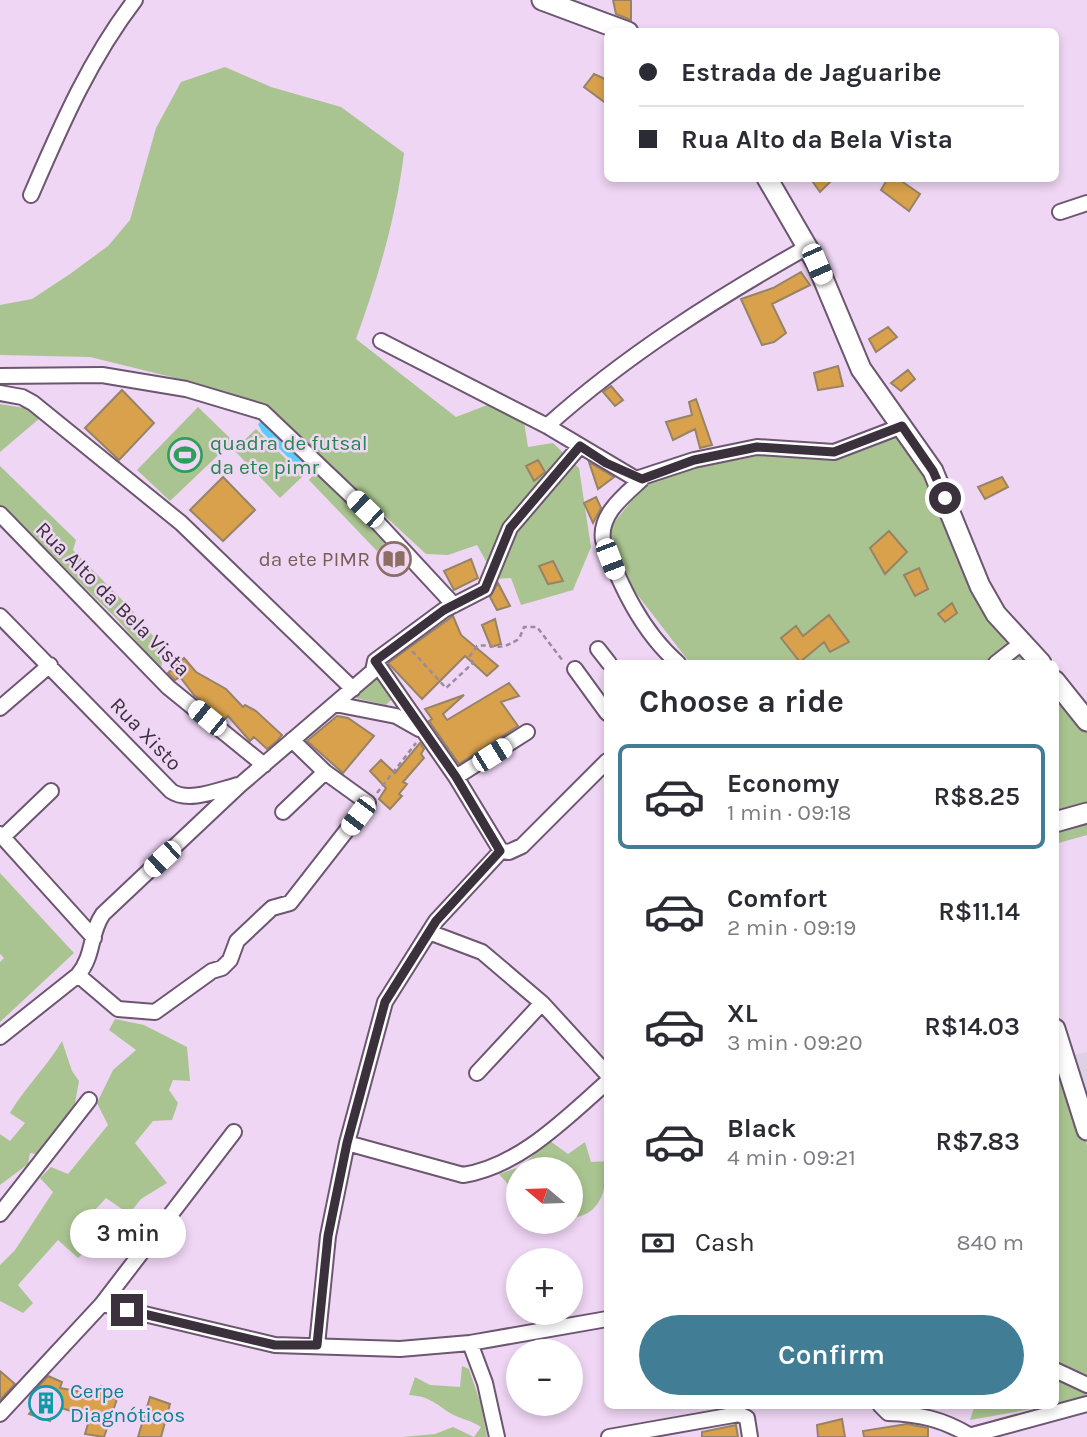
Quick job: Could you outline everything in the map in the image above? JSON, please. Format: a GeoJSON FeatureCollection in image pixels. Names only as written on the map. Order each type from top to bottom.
{"type":"FeatureCollection","features":[{"type":"Feature","properties":{"kind":"street"},"geometry":{"type":"LineString","coordinates":[[31,195],[76,92],[107,36],[135,0]]}},
{"type":"Feature","properties":{"kind":"street"},"geometry":{"type":"LineString","coordinates":[[542,0],[617,28]]}},
{"type":"Feature","properties":{"kind":"street"},"geometry":{"type":"LineString","coordinates":[[769,182],[808,246],[861,369],[933,471],[980,586],[996,614],[1038,660]]}},
{"type":"Feature","properties":{"kind":"street"},"geometry":{"type":"LineString","coordinates":[[1060,212],[1087,203]]}},
{"type":"Feature","properties":{"kind":"street"},"geometry":{"type":"LineString","coordinates":[[547,426],[584,392],[716,299],[808,246]]}},
{"type":"Feature","properties":{"kind":"street"},"geometry":{"type":"LineString","coordinates":[[381,341],[547,426],[606,463],[642,479]]}},
{"type":"Feature","properties":{"kind":"street"},"geometry":{"type":"LineString","coordinates":[[0,376],[102,375],[186,389],[263,412],[365,509],[449,608]]}},
{"type":"Feature","properties":{"kind":"street"},"geometry":{"type":"LineString","coordinates":[[0,393],[22,397],[33,403],[181,523],[353,689]]}},
{"type":"Feature","properties":{"kind":"street"},"geometry":{"type":"LineString","coordinates":[[675,660],[648,630],[617,578],[603,540],[602,533],[611,511],[642,479],[694,460],[757,447],[834,452],[902,426]]}},
{"type":"Feature","properties":{"kind":"street"},"geometry":{"type":"LineString","coordinates":[[0,1037],[78,975],[88,963],[98,921],[240,785],[373,671],[375,661],[449,608],[485,589],[510,528],[580,446]]}},
{"type":"Feature","properties":{"kind":"street","name":"Rua Alto da Bela Vista"},"geometry":{"type":"LineString","coordinates":[[0,514],[168,687],[264,765]]}},
{"type":"Feature","properties":{"kind":"street"},"geometry":{"type":"LineString","coordinates":[[0,616],[50,665],[0,708]]}},
{"type":"Feature","properties":{"kind":"street"},"geometry":{"type":"LineString","coordinates":[[1000,660],[1023,642]]}},
{"type":"Feature","properties":{"kind":"street"},"geometry":{"type":"LineString","coordinates":[[598,649],[607,660]]}},
{"type":"Feature","properties":{"kind":"street"},"geometry":{"type":"LineString","coordinates":[[375,661],[421,737]]}},
{"type":"Feature","properties":{"kind":"street","name":"Rua Xisto"},"geometry":{"type":"LineString","coordinates":[[50,665],[178,796],[240,785]]}},
{"type":"Feature","properties":{"kind":"street"},"geometry":{"type":"LineString","coordinates":[[575,668],[604,709]]}},
{"type":"Feature","properties":{"kind":"street"},"geometry":{"type":"LineString","coordinates":[[1059,686],[1087,721]]}},
{"type":"Feature","properties":{"kind":"street"},"geometry":{"type":"LineString","coordinates":[[335,704],[396,716],[421,737],[456,777],[500,851]]}},
{"type":"Feature","properties":{"kind":"street"},"geometry":{"type":"LineString","coordinates":[[456,777],[527,732]]}},
{"type":"Feature","properties":{"kind":"street"},"geometry":{"type":"LineString","coordinates":[[78,975],[118,1009],[160,1010],[212,971],[222,968],[230,960],[237,941],[272,908],[290,903],[368,803],[325,772],[292,740]]}},
{"type":"Feature","properties":{"kind":"street"},"geometry":{"type":"LineString","coordinates":[[500,851],[509,852],[522,846],[604,764]]}},
{"type":"Feature","properties":{"kind":"street"},"geometry":{"type":"LineString","coordinates":[[283,813],[325,772]]}},
{"type":"Feature","properties":{"kind":"street"},"geometry":{"type":"LineString","coordinates":[[51,791],[1,835],[94,938]]}},
{"type":"Feature","properties":{"kind":"street"},"geometry":{"type":"LineString","coordinates":[[1059,821],[1087,813]]}},
{"type":"Feature","properties":{"kind":"street"},"geometry":{"type":"LineString","coordinates":[[317,1345],[328,1236],[347,1143],[385,1002],[429,932],[500,851]]}},
{"type":"Feature","properties":{"kind":"street"},"geometry":{"type":"LineString","coordinates":[[429,932],[482,953],[542,1003],[604,1071]]}},
{"type":"Feature","properties":{"kind":"street"},"geometry":{"type":"LineString","coordinates":[[477,1073],[542,1003]]}},
{"type":"Feature","properties":{"kind":"street"},"geometry":{"type":"LineString","coordinates":[[1059,1042],[1087,1130]]}},
{"type":"Feature","properties":{"kind":"street"},"geometry":{"type":"LineString","coordinates":[[347,1143],[463,1175],[478,1172],[519,1153],[559,1124],[604,1085]]}},
{"type":"Feature","properties":{"kind":"street"},"geometry":{"type":"LineString","coordinates":[[0,1214],[89,1100]]}},
{"type":"Feature","properties":{"kind":"street"},"geometry":{"type":"LineString","coordinates":[[0,1414],[102,1304],[234,1132]]}},
{"type":"Feature","properties":{"kind":"street"},"geometry":{"type":"LineString","coordinates":[[102,1304],[275,1345],[400,1349],[470,1343],[604,1320]]}},
{"type":"Feature","properties":{"kind":"street"},"geometry":{"type":"LineString","coordinates":[[470,1343],[485,1383],[497,1437]]}},
{"type":"Feature","properties":{"kind":"street"},"geometry":{"type":"LineString","coordinates":[[1059,1372],[1087,1385]]}},
{"type":"Feature","properties":{"kind":"street"},"geometry":{"type":"LineString","coordinates":[[884,1409],[888,1413],[909,1413],[939,1420],[967,1436],[1087,1404]]}},
{"type":"Feature","properties":{"kind":"street"},"geometry":{"type":"LineString","coordinates":[[609,1437],[739,1413],[746,1415],[750,1437]]}},
{"type":"Feature","properties":{"kind":"path"},"geometry":{"type":"LineString","coordinates":[[403,640],[446,688],[473,663],[470,656],[477,646],[492,649],[506,647],[519,639],[524,627],[537,627],[563,661],[575,668]]}},
{"type":"Feature","properties":{"kind":"path"},"geometry":{"type":"LineString","coordinates":[[368,803],[421,737]]}},
{"type":"Feature","properties":{"kind":"shaded area"},"geometry":{"type":"Polygon","coordinates":[[[1087,1052],[1087,1122],[1070,1056],[1087,1052]]]}},
{"type":"Feature","properties":{"kind":"green space"},"geometry":{"type":"Polygon","coordinates":[[[225,67],[271,87],[341,107],[404,153],[385,248],[356,339],[456,417],[490,404],[524,422],[528,447],[553,443],[579,468],[591,547],[573,590],[521,605],[511,578],[496,579],[477,545],[448,555],[426,554],[268,408],[196,383],[90,357],[0,355],[0,305],[32,299],[108,246],[130,220],[156,128],[181,82],[225,67]]]}},
{"type":"Feature","properties":{"kind":"green space"},"geometry":{"type":"Polygon","coordinates":[[[0,404],[24,408],[40,418],[0,452],[0,404]]]}},
{"type":"Feature","properties":{"kind":"green space","name":"quadra de futsal da ete pimr"},"geometry":{"type":"Polygon","coordinates":[[[198,407],[233,441],[170,501],[137,470],[198,407]]]}},
{"type":"Feature","properties":{"kind":"green space"},"geometry":{"type":"Polygon","coordinates":[[[256,429],[303,476],[280,498],[234,450],[256,429]]]}},
{"type":"Feature","properties":{"kind":"green space"},"geometry":{"type":"Polygon","coordinates":[[[896,429],[930,480],[954,535],[1034,660],[688,660],[633,589],[609,529],[644,485],[691,469],[768,454],[835,460],[896,429]]]}},
{"type":"Feature","properties":{"kind":"green space"},"geometry":{"type":"Polygon","coordinates":[[[0,466],[76,540],[73,550],[131,609],[164,649],[161,670],[117,619],[0,505],[0,466]]]}},
{"type":"Feature","properties":{"kind":"green space"},"geometry":{"type":"Polygon","coordinates":[[[317,471],[387,540],[377,551],[309,480],[317,471]]]}},
{"type":"Feature","properties":{"kind":"green space"},"geometry":{"type":"Polygon","coordinates":[[[379,672],[394,697],[386,705],[351,697],[379,672]]]}},
{"type":"Feature","properties":{"kind":"green space"},"geometry":{"type":"Polygon","coordinates":[[[1059,691],[1087,719],[1087,835],[1059,843],[1059,691]]]}},
{"type":"Feature","properties":{"kind":"green space"},"geometry":{"type":"Polygon","coordinates":[[[0,873],[74,953],[0,1022],[0,962],[4,958],[0,954],[0,873]]]}},
{"type":"Feature","properties":{"kind":"green space"},"geometry":{"type":"Polygon","coordinates":[[[115,1019],[144,1025],[187,1047],[190,1081],[173,1080],[169,1090],[178,1103],[172,1120],[153,1121],[135,1143],[167,1183],[141,1199],[129,1214],[106,1198],[85,1221],[78,1234],[87,1250],[78,1258],[58,1240],[18,1285],[33,1303],[23,1313],[0,1301],[0,1265],[15,1250],[53,1192],[40,1178],[51,1167],[68,1174],[108,1125],[97,1103],[113,1070],[136,1050],[109,1030],[115,1019]]]}},
{"type":"Feature","properties":{"kind":"green space"},"geometry":{"type":"Polygon","coordinates":[[[1059,1020],[1070,1056],[1087,1146],[1087,1395],[1059,1404],[1059,1020]]]}},
{"type":"Feature","properties":{"kind":"green space"},"geometry":{"type":"Polygon","coordinates":[[[62,1041],[72,1071],[79,1081],[73,1114],[41,1155],[30,1153],[28,1164],[0,1185],[0,1134],[10,1141],[25,1123],[10,1113],[62,1041]]]}},
{"type":"Feature","properties":{"kind":"green space"},"geometry":{"type":"Polygon","coordinates":[[[550,1141],[568,1154],[585,1142],[591,1162],[604,1161],[604,1190],[590,1212],[583,1215],[583,1157],[532,1157],[550,1141]]]}},
{"type":"Feature","properties":{"kind":"green space"},"geometry":{"type":"Polygon","coordinates":[[[506,1172],[506,1182],[499,1174],[506,1172]]]}},
{"type":"Feature","properties":{"kind":"green space"},"geometry":{"type":"Polygon","coordinates":[[[462,1366],[469,1369],[481,1405],[487,1437],[474,1437],[481,1427],[426,1398],[409,1395],[415,1377],[430,1385],[460,1387],[462,1366]]]}},
{"type":"Feature","properties":{"kind":"green space"},"geometry":{"type":"Polygon","coordinates":[[[974,1409],[1032,1409],[970,1420],[974,1409]]]}},
{"type":"Feature","properties":{"kind":"green space"},"geometry":{"type":"Polygon","coordinates":[[[453,1427],[474,1437],[402,1437],[435,1434],[453,1427]]]}},
{"type":"Feature","properties":{"kind":"water"},"geometry":{"type":"Polygon","coordinates":[[[263,420],[312,465],[310,468],[299,468],[262,432],[258,424],[263,420]]]}},
{"type":"Feature","properties":{"kind":"building"},"geometry":{"type":"Polygon","coordinates":[[[613,0],[631,0],[631,20],[616,14],[613,0]]]}},
{"type":"Feature","properties":{"kind":"building"},"geometry":{"type":"Polygon","coordinates":[[[594,74],[604,79],[604,102],[584,87],[594,74]]]}},
{"type":"Feature","properties":{"kind":"building"},"geometry":{"type":"Polygon","coordinates":[[[813,182],[830,182],[820,192],[813,182]]]}},
{"type":"Feature","properties":{"kind":"building"},"geometry":{"type":"Polygon","coordinates":[[[886,182],[903,182],[920,194],[909,211],[881,190],[886,182]]]}},
{"type":"Feature","properties":{"kind":"building"},"geometry":{"type":"Polygon","coordinates":[[[801,272],[810,285],[772,304],[786,333],[774,342],[762,345],[741,299],[773,288],[801,272]]]}},
{"type":"Feature","properties":{"kind":"building"},"geometry":{"type":"Polygon","coordinates":[[[888,327],[897,337],[876,352],[869,339],[888,327]]]}},
{"type":"Feature","properties":{"kind":"building"},"geometry":{"type":"Polygon","coordinates":[[[838,366],[843,386],[818,390],[814,373],[838,366]]]}},
{"type":"Feature","properties":{"kind":"building"},"geometry":{"type":"Polygon","coordinates":[[[908,370],[915,379],[901,391],[891,383],[908,370]]]}},
{"type":"Feature","properties":{"kind":"building"},"geometry":{"type":"Polygon","coordinates":[[[611,386],[623,400],[615,406],[603,392],[611,386]]]}},
{"type":"Feature","properties":{"kind":"building"},"geometry":{"type":"Polygon","coordinates":[[[122,390],[154,423],[119,460],[85,428],[122,390]]]}},
{"type":"Feature","properties":{"kind":"building"},"geometry":{"type":"Polygon","coordinates":[[[696,399],[712,445],[700,448],[695,429],[673,440],[666,422],[692,415],[689,402],[696,399]]]}},
{"type":"Feature","properties":{"kind":"building"},"geometry":{"type":"Polygon","coordinates":[[[538,460],[545,472],[534,481],[526,466],[538,460]]]}},
{"type":"Feature","properties":{"kind":"building"},"geometry":{"type":"Polygon","coordinates":[[[589,462],[614,477],[598,489],[589,462]]]}},
{"type":"Feature","properties":{"kind":"building"},"geometry":{"type":"Polygon","coordinates":[[[223,477],[255,510],[223,541],[190,510],[223,477]]]}},
{"type":"Feature","properties":{"kind":"building"},"geometry":{"type":"Polygon","coordinates":[[[1002,477],[1008,487],[985,499],[978,487],[1002,477]]]}},
{"type":"Feature","properties":{"kind":"building"},"geometry":{"type":"Polygon","coordinates":[[[596,497],[601,508],[593,523],[584,503],[596,497]]]}},
{"type":"Feature","properties":{"kind":"building"},"geometry":{"type":"Polygon","coordinates":[[[889,531],[907,552],[885,574],[870,548],[889,531]]]}},
{"type":"Feature","properties":{"kind":"building","name":"da ete PIMR"},"geometry":{"type":"Polygon","coordinates":[[[388,548],[405,566],[397,574],[379,556],[388,548]]]}},
{"type":"Feature","properties":{"kind":"building"},"geometry":{"type":"Polygon","coordinates":[[[471,559],[478,578],[454,590],[444,571],[471,559]]]}},
{"type":"Feature","properties":{"kind":"building"},"geometry":{"type":"Polygon","coordinates":[[[553,561],[563,581],[548,584],[539,566],[553,561]]]}},
{"type":"Feature","properties":{"kind":"building"},"geometry":{"type":"Polygon","coordinates":[[[919,568],[928,589],[915,596],[904,575],[919,568]]]}},
{"type":"Feature","properties":{"kind":"building"},"geometry":{"type":"Polygon","coordinates":[[[498,583],[510,606],[497,610],[490,597],[498,583]]]}},
{"type":"Feature","properties":{"kind":"building"},"geometry":{"type":"Polygon","coordinates":[[[952,603],[957,613],[945,622],[938,614],[952,603]]]}},
{"type":"Feature","properties":{"kind":"building"},"geometry":{"type":"Polygon","coordinates":[[[829,615],[849,642],[830,652],[824,642],[802,660],[798,660],[781,638],[796,626],[803,636],[829,615]]]}},
{"type":"Feature","properties":{"kind":"building"},"geometry":{"type":"Polygon","coordinates":[[[453,616],[461,635],[498,666],[487,676],[465,656],[422,699],[388,663],[453,616]]]}},
{"type":"Feature","properties":{"kind":"building"},"geometry":{"type":"Polygon","coordinates":[[[495,619],[501,644],[491,647],[482,625],[495,619]]]}},
{"type":"Feature","properties":{"kind":"building"},"geometry":{"type":"Polygon","coordinates":[[[184,658],[196,672],[226,689],[243,707],[245,705],[256,711],[282,735],[277,741],[267,749],[254,737],[250,741],[228,716],[224,720],[194,695],[180,677],[175,680],[168,673],[184,658]]]}},
{"type":"Feature","properties":{"kind":"building"},"geometry":{"type":"Polygon","coordinates":[[[509,683],[519,696],[501,702],[518,726],[459,764],[429,721],[432,719],[425,709],[464,695],[443,714],[447,720],[509,683]]]}},
{"type":"Feature","properties":{"kind":"building"},"geometry":{"type":"Polygon","coordinates":[[[337,716],[348,718],[374,736],[343,773],[307,741],[337,716]]]}},
{"type":"Feature","properties":{"kind":"building"},"geometry":{"type":"Polygon","coordinates":[[[420,743],[424,749],[421,754],[424,758],[403,782],[407,784],[399,794],[402,796],[390,809],[379,799],[386,788],[370,771],[381,760],[395,773],[420,743]]]}},
{"type":"Feature","properties":{"kind":"building"},"geometry":{"type":"Polygon","coordinates":[[[0,1371],[15,1384],[0,1400],[0,1371]]]}},
{"type":"Feature","properties":{"kind":"building"},"geometry":{"type":"Polygon","coordinates":[[[48,1376],[62,1382],[60,1388],[98,1395],[101,1386],[119,1393],[104,1437],[85,1434],[90,1417],[55,1406],[50,1421],[29,1414],[46,1392],[36,1389],[48,1376]]]}},
{"type":"Feature","properties":{"kind":"building"},"geometry":{"type":"Polygon","coordinates":[[[150,1397],[170,1404],[161,1437],[138,1437],[150,1397]]]}},
{"type":"Feature","properties":{"kind":"building"},"geometry":{"type":"Polygon","coordinates":[[[842,1419],[845,1437],[818,1437],[817,1425],[842,1419]]]}},
{"type":"Feature","properties":{"kind":"building"},"geometry":{"type":"Polygon","coordinates":[[[907,1424],[928,1428],[928,1437],[864,1437],[863,1431],[907,1424]]]}},
{"type":"Feature","properties":{"kind":"building"},"geometry":{"type":"Polygon","coordinates":[[[736,1425],[738,1437],[702,1437],[702,1432],[736,1425]]]}},
{"type":"Feature","properties":{"kind":"place","name":"quadra de futsal da ete pimr"},"geometry":{"type":"Point","coordinates":[185,455]}},
{"type":"Feature","properties":{"kind":"place","name":"da ete PIMR"},"geometry":{"type":"Point","coordinates":[394,559]}},
{"type":"Feature","properties":{"kind":"place","name":"Cerpe Diagnóticos"},"geometry":{"type":"Point","coordinates":[46,1403]}},
{"type":"Feature","properties":{"kind":"route"},"geometry":{"type":"LineString","coordinates":[[127,1310],[275,1345],[317,1345],[328,1236],[347,1143],[385,1002],[413,953],[436,921],[500,851],[456,777],[375,661],[444,610],[485,589],[510,528],[580,446],[636,479],[642,479],[694,460],[769,445],[800,451],[834,452],[902,426],[933,471],[945,498]]}}]}
